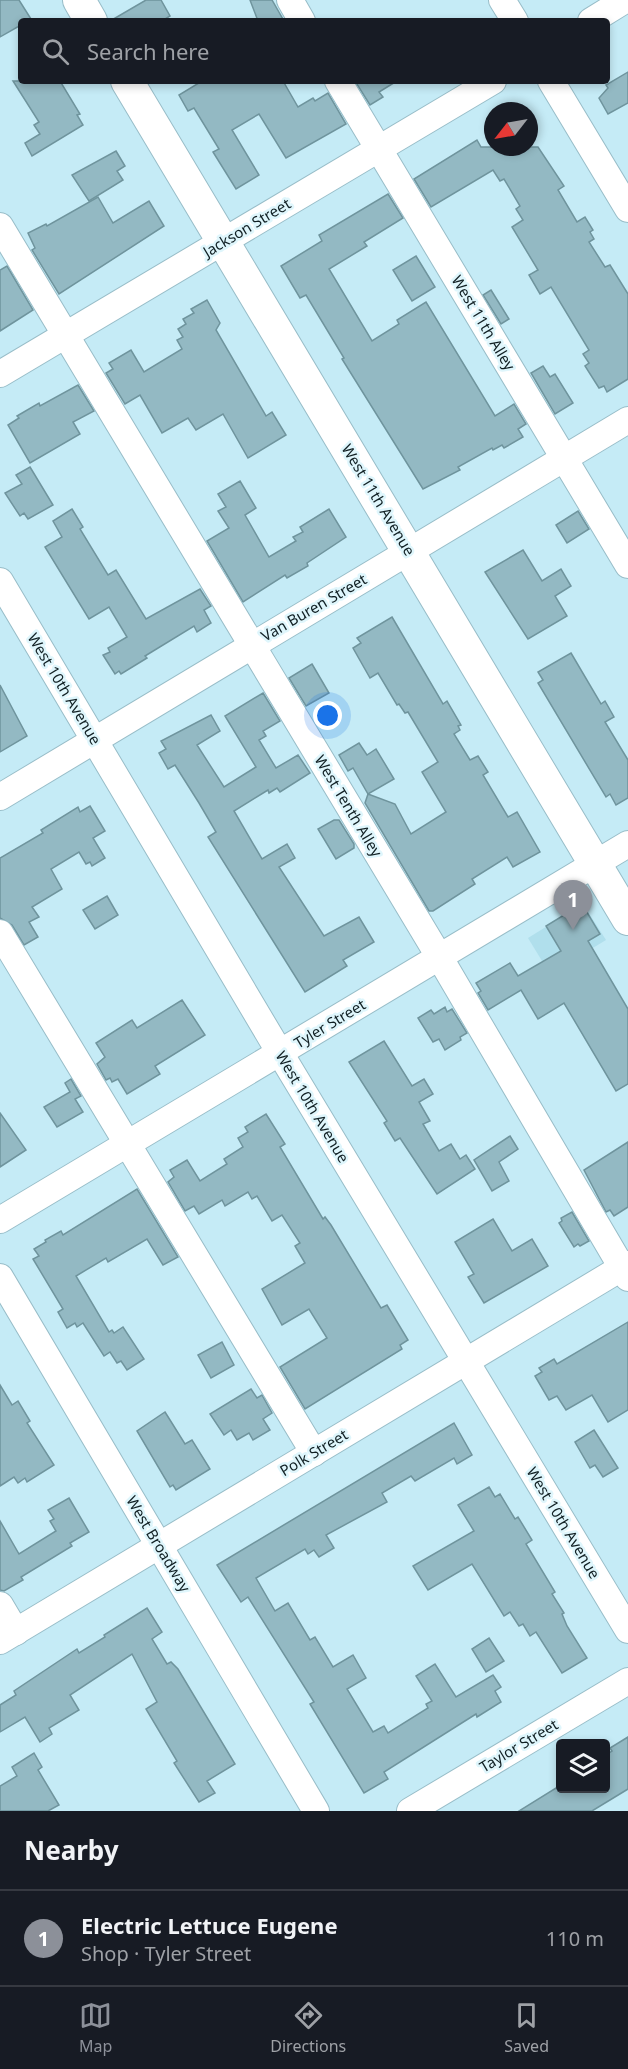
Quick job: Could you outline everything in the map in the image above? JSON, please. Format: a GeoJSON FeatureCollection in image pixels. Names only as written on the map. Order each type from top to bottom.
{"type":"FeatureCollection","features":[{"type":"Feature","properties":{"kind":"main road"},"geometry":{"type":"LineString","coordinates":[[79,0],[89,18]]}},
{"type":"Feature","properties":{"kind":"main road","name":"West 11th Avenue"},"geometry":{"type":"LineString","coordinates":[[129,84],[628,919]]}},
{"type":"Feature","properties":{"kind":"street"},"geometry":{"type":"LineString","coordinates":[[290,0],[300,18]]}},
{"type":"Feature","properties":{"kind":"street"},"geometry":{"type":"LineString","coordinates":[[502,0],[513,18]]}},
{"type":"Feature","properties":{"kind":"street"},"geometry":{"type":"LineString","coordinates":[[596,18],[626,0]]}},
{"type":"Feature","properties":{"kind":"street","name":"West 11th Alley"},"geometry":{"type":"LineString","coordinates":[[340,84],[628,565]]}},
{"type":"Feature","properties":{"kind":"street","name":"Jackson Street"},"geometry":{"type":"LineString","coordinates":[[0,374],[488,84]]}},
{"type":"Feature","properties":{"kind":"street"},"geometry":{"type":"LineString","coordinates":[[553,84],[628,209]]}},
{"type":"Feature","properties":{"kind":"street","name":"West Tenth Alley"},"geometry":{"type":"LineString","coordinates":[[0,226],[626,1270]]}},
{"type":"Feature","properties":{"kind":"street","name":"Van Buren Street"},"geometry":{"type":"LineString","coordinates":[[0,797],[628,420]]}},
{"type":"Feature","properties":{"kind":"street","name":"West 10th Avenue"},"geometry":{"type":"LineString","coordinates":[[0,581],[280,1053],[628,1630]]}},
{"type":"Feature","properties":{"kind":"street","name":"Tyler Street"},"geometry":{"type":"LineString","coordinates":[[0,1220],[628,844]]}},
{"type":"Feature","properties":{"kind":"street"},"geometry":{"type":"LineString","coordinates":[[0,933],[314,1453]]}},
{"type":"Feature","properties":{"kind":"street","name":"Polk Street"},"geometry":{"type":"LineString","coordinates":[[8,1637],[466,1362],[626,1270]]}},
{"type":"Feature","properties":{"kind":"street","name":"West Broadway"},"geometry":{"type":"LineString","coordinates":[[0,1277],[316,1811]]}},
{"type":"Feature","properties":{"kind":"street"},"geometry":{"type":"LineString","coordinates":[[0,1605],[8,1637]]}},
{"type":"Feature","properties":{"kind":"street","name":"Taylor Street"},"geometry":{"type":"LineString","coordinates":[[410,1811],[628,1681]]}},
{"type":"Feature","properties":{"kind":"shaded area"},"geometry":{"type":"Polygon","coordinates":[[[583,904],[606,940],[550,974],[528,938],[583,904]]]}},
{"type":"Feature","properties":{"kind":"building"},"geometry":{"type":"Polygon","coordinates":[[[0,0],[19,0],[30,18],[18,18],[18,27],[0,37],[0,0]]]}},
{"type":"Feature","properties":{"kind":"building"},"geometry":{"type":"Polygon","coordinates":[[[146,0],[161,0],[170,16],[167,18],[115,18],[146,0]]]}},
{"type":"Feature","properties":{"kind":"building"},"geometry":{"type":"Polygon","coordinates":[[[250,0],[272,0],[282,18],[257,18],[250,0]]]}},
{"type":"Feature","properties":{"kind":"building"},"geometry":{"type":"Polygon","coordinates":[[[628,72],[628,103],[608,114],[599,98],[608,88],[606,85],[628,72]]]}},
{"type":"Feature","properties":{"kind":"building"},"geometry":{"type":"Polygon","coordinates":[[[13,81],[18,81],[18,84],[62,84],[80,114],[77,115],[83,125],[32,156],[25,143],[40,134],[34,125],[39,122],[13,81]]]}},
{"type":"Feature","properties":{"kind":"building"},"geometry":{"type":"Polygon","coordinates":[[[197,84],[285,84],[298,107],[313,98],[315,101],[328,93],[346,124],[286,158],[259,114],[232,130],[259,175],[236,189],[213,152],[219,149],[194,108],[188,111],[179,95],[197,84]]]}},
{"type":"Feature","properties":{"kind":"building"},"geometry":{"type":"Polygon","coordinates":[[[357,84],[392,84],[379,92],[383,97],[370,105],[357,84]]]}},
{"type":"Feature","properties":{"kind":"building"},"geometry":{"type":"Polygon","coordinates":[[[477,140],[481,147],[484,147],[484,156],[538,156],[538,147],[564,186],[558,190],[577,222],[585,217],[593,230],[590,232],[594,239],[589,242],[605,267],[610,265],[628,294],[628,379],[607,392],[604,386],[599,388],[585,366],[589,363],[583,354],[589,350],[551,287],[540,294],[529,275],[538,270],[512,227],[523,220],[516,209],[520,206],[504,179],[500,181],[493,170],[431,207],[414,179],[477,140]]]}},
{"type":"Feature","properties":{"kind":"building"},"geometry":{"type":"Polygon","coordinates":[[[116,151],[125,166],[117,171],[123,180],[89,201],[72,175],[116,151]]]}},
{"type":"Feature","properties":{"kind":"building"},"geometry":{"type":"Polygon","coordinates":[[[388,194],[403,218],[364,242],[367,246],[329,269],[372,341],[399,324],[397,320],[426,302],[495,416],[514,404],[526,424],[518,429],[523,437],[504,448],[502,445],[493,450],[492,448],[458,467],[460,470],[423,489],[342,359],[344,358],[306,295],[300,298],[281,266],[322,241],[319,235],[388,194]]]}},
{"type":"Feature","properties":{"kind":"building"},"geometry":{"type":"Polygon","coordinates":[[[98,197],[113,223],[149,201],[164,226],[59,294],[32,250],[35,248],[28,233],[46,224],[47,226],[98,197]]]}},
{"type":"Feature","properties":{"kind":"building"},"geometry":{"type":"Polygon","coordinates":[[[416,256],[435,287],[412,301],[393,270],[416,256]]]}},
{"type":"Feature","properties":{"kind":"building"},"geometry":{"type":"Polygon","coordinates":[[[7,266],[33,310],[0,331],[0,270],[7,266]]]}},
{"type":"Feature","properties":{"kind":"building"},"geometry":{"type":"Polygon","coordinates":[[[491,290],[509,319],[501,324],[483,295],[491,290]]]}},
{"type":"Feature","properties":{"kind":"building"},"geometry":{"type":"Polygon","coordinates":[[[207,300],[220,323],[216,330],[266,416],[272,412],[286,435],[248,458],[223,414],[196,430],[188,418],[162,433],[140,395],[125,404],[106,373],[113,369],[109,363],[131,350],[144,372],[182,349],[177,340],[183,337],[178,329],[186,324],[183,319],[194,313],[191,309],[207,300]]]}},
{"type":"Feature","properties":{"kind":"building"},"geometry":{"type":"Polygon","coordinates":[[[543,366],[550,377],[555,374],[573,403],[555,414],[531,373],[543,366]]]}},
{"type":"Feature","properties":{"kind":"building"},"geometry":{"type":"Polygon","coordinates":[[[78,385],[94,411],[73,422],[80,434],[30,463],[8,425],[19,418],[17,416],[39,403],[40,406],[78,385]]]}},
{"type":"Feature","properties":{"kind":"building"},"geometry":{"type":"Polygon","coordinates":[[[30,467],[53,505],[28,519],[24,513],[20,516],[5,493],[22,484],[16,475],[30,467]]]}},
{"type":"Feature","properties":{"kind":"building"},"geometry":{"type":"Polygon","coordinates":[[[240,481],[256,508],[245,515],[269,557],[296,541],[293,537],[303,532],[300,527],[329,509],[346,537],[307,563],[308,566],[287,578],[285,575],[243,602],[207,541],[229,528],[218,511],[226,507],[218,494],[240,481]]]}},
{"type":"Feature","properties":{"kind":"building"},"geometry":{"type":"Polygon","coordinates":[[[72,509],[83,527],[80,529],[108,575],[116,570],[146,619],[200,589],[211,606],[204,610],[211,623],[197,632],[194,626],[145,656],[147,658],[121,674],[119,671],[115,674],[103,655],[110,652],[108,648],[127,637],[109,607],[89,619],[45,547],[62,537],[53,521],[72,509]]]}},
{"type":"Feature","properties":{"kind":"building"},"geometry":{"type":"Polygon","coordinates":[[[578,511],[589,529],[567,543],[556,525],[578,511]]]}},
{"type":"Feature","properties":{"kind":"building"},"geometry":{"type":"Polygon","coordinates":[[[523,550],[542,581],[561,569],[571,586],[555,596],[567,616],[528,639],[485,572],[523,550]]]}},
{"type":"Feature","properties":{"kind":"building"},"geometry":{"type":"Polygon","coordinates":[[[392,617],[443,704],[447,701],[461,725],[458,726],[460,730],[454,734],[470,760],[478,756],[488,772],[483,775],[508,817],[517,812],[540,852],[513,867],[507,857],[472,879],[475,884],[433,911],[429,911],[365,803],[368,794],[395,804],[411,834],[446,812],[422,772],[438,762],[408,712],[405,713],[399,704],[397,705],[378,673],[370,678],[353,648],[361,643],[357,638],[392,617]]]}},
{"type":"Feature","properties":{"kind":"building"},"geometry":{"type":"Polygon","coordinates":[[[571,653],[601,704],[605,701],[614,717],[605,722],[628,760],[628,798],[616,805],[610,794],[606,797],[538,683],[543,680],[538,672],[571,653]]]}},
{"type":"Feature","properties":{"kind":"building"},"geometry":{"type":"Polygon","coordinates":[[[312,664],[329,693],[306,706],[289,678],[312,664]]]}},
{"type":"Feature","properties":{"kind":"building"},"geometry":{"type":"Polygon","coordinates":[[[0,685],[27,736],[0,752],[0,685]]]}},
{"type":"Feature","properties":{"kind":"building"},"geometry":{"type":"Polygon","coordinates":[[[263,693],[280,721],[263,731],[266,736],[259,740],[276,768],[298,755],[310,773],[280,792],[277,788],[269,793],[268,790],[234,811],[262,859],[287,844],[295,858],[279,867],[324,936],[359,917],[374,942],[343,960],[347,966],[305,992],[208,837],[216,832],[199,803],[175,765],[168,769],[159,753],[166,749],[161,741],[211,715],[220,731],[197,745],[224,787],[256,767],[225,716],[263,693]]]}},
{"type":"Feature","properties":{"kind":"building"},"geometry":{"type":"Polygon","coordinates":[[[359,743],[367,755],[376,749],[394,779],[368,794],[353,768],[348,771],[339,755],[359,743]]]}},
{"type":"Feature","properties":{"kind":"building"},"geometry":{"type":"Polygon","coordinates":[[[90,806],[105,831],[93,838],[105,858],[92,866],[90,862],[86,864],[79,852],[51,869],[62,889],[32,907],[39,917],[29,922],[38,937],[24,945],[12,925],[0,918],[0,858],[43,833],[41,830],[78,807],[80,812],[90,806]]]}},
{"type":"Feature","properties":{"kind":"building"},"geometry":{"type":"Polygon","coordinates":[[[334,820],[339,820],[354,844],[354,848],[336,859],[318,829],[334,820]]]}},
{"type":"Feature","properties":{"kind":"building"},"geometry":{"type":"Polygon","coordinates":[[[107,896],[118,915],[95,929],[83,910],[107,896]]]}},
{"type":"Feature","properties":{"kind":"building"},"geometry":{"type":"Polygon","coordinates":[[[582,904],[600,934],[588,941],[628,1009],[628,1084],[616,1091],[564,1003],[538,1019],[521,990],[488,1010],[478,993],[481,991],[476,983],[510,963],[518,976],[561,951],[546,926],[582,904]]]}},
{"type":"Feature","properties":{"kind":"building"},"geometry":{"type":"Polygon","coordinates":[[[182,1000],[205,1035],[155,1066],[160,1074],[127,1094],[118,1079],[112,1082],[110,1078],[106,1080],[97,1064],[105,1057],[96,1043],[132,1020],[137,1028],[182,1000]]]}},
{"type":"Feature","properties":{"kind":"building"},"geometry":{"type":"Polygon","coordinates":[[[445,1007],[447,1012],[452,1009],[467,1033],[460,1037],[461,1040],[445,1050],[439,1039],[433,1042],[418,1018],[431,1010],[434,1014],[445,1007]]]}},
{"type":"Feature","properties":{"kind":"building"},"geometry":{"type":"Polygon","coordinates":[[[384,1041],[412,1086],[424,1079],[433,1094],[419,1102],[430,1121],[423,1124],[439,1151],[451,1144],[460,1159],[466,1155],[475,1169],[437,1194],[400,1138],[395,1141],[384,1123],[387,1121],[349,1062],[384,1041]]]}},
{"type":"Feature","properties":{"kind":"building"},"geometry":{"type":"Polygon","coordinates":[[[71,1079],[81,1096],[75,1099],[83,1112],[57,1127],[44,1107],[70,1092],[65,1083],[71,1079]]]}},
{"type":"Feature","properties":{"kind":"building"},"geometry":{"type":"Polygon","coordinates":[[[0,1113],[26,1150],[0,1167],[0,1113]]]}},
{"type":"Feature","properties":{"kind":"building"},"geometry":{"type":"Polygon","coordinates":[[[266,1114],[285,1144],[280,1147],[323,1219],[325,1217],[331,1225],[381,1308],[387,1305],[408,1340],[400,1345],[402,1349],[305,1409],[280,1367],[327,1338],[309,1309],[282,1325],[262,1289],[305,1263],[295,1246],[300,1243],[282,1215],[272,1221],[257,1196],[252,1199],[248,1192],[225,1206],[222,1200],[199,1214],[194,1206],[185,1211],[168,1182],[174,1177],[170,1170],[187,1160],[200,1181],[227,1164],[224,1159],[243,1147],[238,1138],[248,1132],[245,1127],[266,1114]]]}},
{"type":"Feature","properties":{"kind":"building"},"geometry":{"type":"Polygon","coordinates":[[[510,1136],[518,1149],[499,1162],[509,1181],[492,1191],[474,1160],[510,1136]]]}},
{"type":"Feature","properties":{"kind":"building"},"geometry":{"type":"Polygon","coordinates":[[[628,1142],[628,1207],[614,1216],[610,1210],[606,1212],[584,1170],[628,1142]]]}},
{"type":"Feature","properties":{"kind":"building"},"geometry":{"type":"Polygon","coordinates":[[[137,1189],[178,1257],[163,1265],[147,1239],[108,1262],[106,1258],[76,1276],[109,1332],[112,1330],[114,1333],[123,1327],[144,1359],[127,1370],[121,1361],[117,1363],[110,1352],[104,1356],[83,1323],[77,1327],[75,1323],[67,1328],[58,1312],[63,1309],[33,1259],[39,1256],[34,1249],[46,1242],[45,1240],[61,1231],[63,1235],[137,1189]]]}},
{"type":"Feature","properties":{"kind":"building"},"geometry":{"type":"Polygon","coordinates":[[[572,1212],[589,1241],[574,1247],[559,1223],[562,1221],[561,1218],[572,1212]]]}},
{"type":"Feature","properties":{"kind":"building"},"geometry":{"type":"Polygon","coordinates":[[[493,1219],[512,1251],[532,1239],[548,1266],[484,1303],[468,1277],[474,1274],[455,1242],[493,1219]]]}},
{"type":"Feature","properties":{"kind":"building"},"geometry":{"type":"Polygon","coordinates":[[[628,1322],[628,1410],[608,1422],[592,1395],[566,1410],[557,1396],[549,1400],[535,1376],[542,1372],[539,1368],[554,1359],[557,1364],[628,1322]]]}},
{"type":"Feature","properties":{"kind":"building"},"geometry":{"type":"Polygon","coordinates":[[[222,1342],[234,1365],[211,1378],[198,1355],[222,1342]]]}},
{"type":"Feature","properties":{"kind":"building"},"geometry":{"type":"Polygon","coordinates":[[[0,1385],[12,1405],[18,1401],[30,1421],[27,1423],[54,1465],[27,1482],[25,1478],[18,1483],[14,1477],[0,1486],[0,1385]]]}},
{"type":"Feature","properties":{"kind":"building"},"geometry":{"type":"Polygon","coordinates":[[[251,1389],[257,1398],[262,1395],[272,1413],[263,1419],[270,1430],[253,1440],[249,1433],[237,1440],[231,1430],[224,1435],[210,1414],[251,1389]]]}},
{"type":"Feature","properties":{"kind":"building"},"geometry":{"type":"Polygon","coordinates":[[[165,1412],[185,1444],[192,1440],[210,1469],[176,1490],[173,1485],[170,1487],[137,1431],[165,1412]]]}},
{"type":"Feature","properties":{"kind":"building"},"geometry":{"type":"Polygon","coordinates":[[[454,1423],[472,1455],[457,1464],[454,1458],[415,1481],[411,1476],[382,1493],[387,1502],[326,1535],[334,1548],[319,1557],[314,1550],[308,1554],[305,1549],[256,1578],[275,1611],[288,1603],[310,1640],[315,1637],[333,1667],[353,1655],[366,1678],[347,1689],[373,1732],[384,1726],[388,1733],[428,1708],[426,1704],[432,1701],[416,1676],[435,1664],[456,1697],[493,1675],[501,1687],[495,1691],[501,1702],[477,1717],[476,1714],[384,1772],[388,1779],[364,1793],[310,1704],[314,1702],[248,1597],[241,1602],[217,1565],[454,1423]]]}},
{"type":"Feature","properties":{"kind":"building"},"geometry":{"type":"Polygon","coordinates":[[[594,1430],[618,1468],[603,1477],[595,1465],[590,1468],[575,1442],[594,1430]]]}},
{"type":"Feature","properties":{"kind":"building"},"geometry":{"type":"Polygon","coordinates":[[[489,1487],[495,1497],[500,1494],[515,1519],[518,1517],[532,1540],[526,1544],[555,1592],[552,1594],[564,1613],[562,1614],[567,1626],[587,1658],[562,1673],[536,1632],[530,1636],[523,1624],[519,1626],[510,1612],[504,1616],[472,1564],[428,1590],[413,1566],[474,1531],[458,1505],[489,1487]]]}},
{"type":"Feature","properties":{"kind":"building"},"geometry":{"type":"Polygon","coordinates":[[[69,1498],[89,1532],[70,1543],[72,1546],[21,1577],[23,1580],[4,1591],[0,1590],[0,1521],[19,1554],[56,1531],[50,1521],[54,1519],[48,1510],[69,1498]]]}},
{"type":"Feature","properties":{"kind":"building"},"geometry":{"type":"Polygon","coordinates":[[[147,1608],[162,1632],[152,1639],[167,1664],[171,1662],[178,1669],[235,1764],[207,1781],[215,1793],[199,1802],[174,1763],[177,1761],[146,1709],[157,1702],[132,1654],[70,1695],[79,1710],[49,1728],[52,1734],[40,1742],[25,1717],[0,1732],[0,1705],[16,1695],[14,1691],[77,1649],[79,1653],[105,1637],[104,1635],[147,1608]]]}},
{"type":"Feature","properties":{"kind":"building"},"geometry":{"type":"Polygon","coordinates":[[[489,1638],[504,1661],[486,1672],[472,1649],[489,1638]]]}},
{"type":"Feature","properties":{"kind":"building"},"geometry":{"type":"Polygon","coordinates":[[[628,1737],[628,1789],[592,1811],[519,1811],[556,1788],[556,1793],[610,1793],[610,1752],[612,1751],[610,1748],[628,1737]]]}},
{"type":"Feature","properties":{"kind":"building"},"geometry":{"type":"Polygon","coordinates":[[[34,1753],[42,1767],[38,1770],[59,1805],[48,1811],[0,1811],[0,1786],[17,1776],[12,1767],[34,1753]]]}},
{"type":"Feature","properties":{"kind":"place","name":"Electric Lettuce Eugene"},"geometry":{"type":"Point","coordinates":[573,930]}}]}
